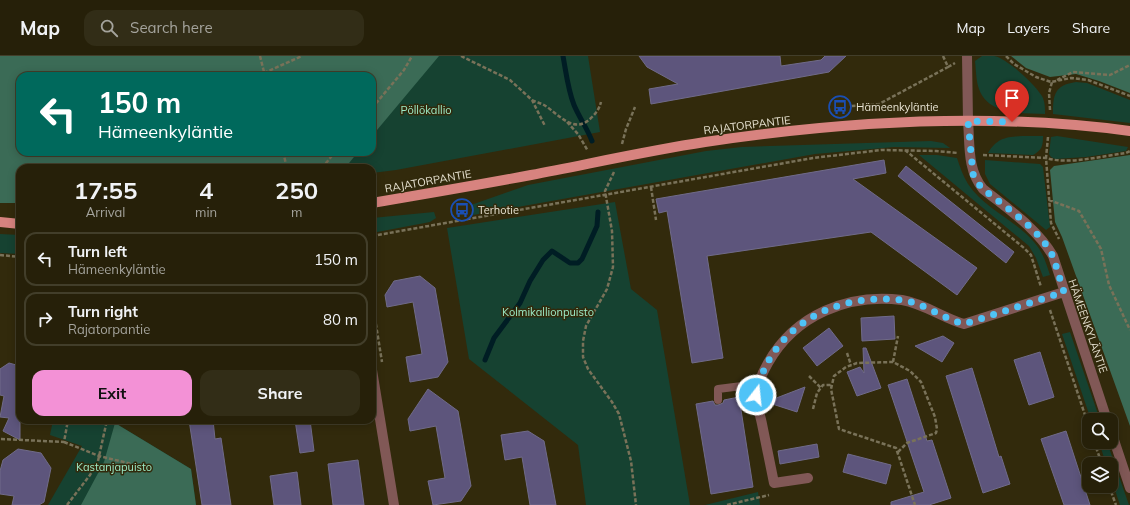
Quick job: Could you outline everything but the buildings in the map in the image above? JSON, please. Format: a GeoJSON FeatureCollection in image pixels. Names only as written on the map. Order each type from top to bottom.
{"type":"FeatureCollection","features":[{"type":"Feature","properties":{"kind":"main road","name":"RAJATORPANTIE"},"geometry":{"type":"LineString","coordinates":[[376,202],[478,185],[705,142],[794,131],[872,124],[968,121],[1040,122],[1130,130]]}},
{"type":"Feature","properties":{"kind":"main road"},"geometry":{"type":"LineString","coordinates":[[0,222],[16,224]]}},
{"type":"Feature","properties":{"kind":"street","name":"HÄMEENKYLÄNTIE"},"geometry":{"type":"LineString","coordinates":[[967,56],[968,121],[971,164],[976,181],[983,189],[1033,230],[1043,241],[1053,256],[1105,413]]}},
{"type":"Feature","properties":{"kind":"street"},"geometry":{"type":"LineString","coordinates":[[808,478],[774,483],[756,395],[758,384],[771,357],[784,339],[817,314],[836,305],[859,300],[903,300],[919,304],[951,320],[964,324],[1064,292]]}},
{"type":"Feature","properties":{"kind":"street"},"geometry":{"type":"LineString","coordinates":[[376,395],[394,505]]}},
{"type":"Feature","properties":{"kind":"street"},"geometry":{"type":"LineString","coordinates":[[1117,449],[1130,488]]}},
{"type":"Feature","properties":{"kind":"lane"},"geometry":{"type":"LineString","coordinates":[[718,400],[718,389],[758,384]]}},
{"type":"Feature","properties":{"kind":"path"},"geometry":{"type":"LineString","coordinates":[[260,56],[264,72]]}},
{"type":"Feature","properties":{"kind":"path"},"geometry":{"type":"LineString","coordinates":[[268,72],[302,56]]}},
{"type":"Feature","properties":{"kind":"path"},"geometry":{"type":"LineString","coordinates":[[376,103],[404,70],[412,56]]}},
{"type":"Feature","properties":{"kind":"path"},"geometry":{"type":"LineString","coordinates":[[461,56],[510,80],[532,100],[544,105],[567,122],[578,134],[596,162]]}},
{"type":"Feature","properties":{"kind":"path"},"geometry":{"type":"LineString","coordinates":[[1006,56],[1014,64],[1036,77],[1052,82],[1071,78],[1088,80],[1130,96]]}},
{"type":"Feature","properties":{"kind":"path"},"geometry":{"type":"LineString","coordinates":[[1050,112],[1049,93],[1052,82],[1073,72],[1110,75],[1130,65]]}},
{"type":"Feature","properties":{"kind":"path"},"geometry":{"type":"LineString","coordinates":[[840,107],[879,104],[948,67]]}},
{"type":"Feature","properties":{"kind":"path"},"geometry":{"type":"LineString","coordinates":[[532,100],[545,126]]}},
{"type":"Feature","properties":{"kind":"path"},"geometry":{"type":"LineString","coordinates":[[567,122],[580,124],[585,123],[599,110],[601,102]]}},
{"type":"Feature","properties":{"kind":"path"},"geometry":{"type":"LineString","coordinates":[[1048,137],[1046,158],[1049,200],[1079,211],[1102,249],[1109,285],[1130,330]]}},
{"type":"Feature","properties":{"kind":"path"},"geometry":{"type":"LineString","coordinates":[[376,235],[813,158],[881,150],[905,150],[1031,255],[1084,413]]}},
{"type":"Feature","properties":{"kind":"path"},"geometry":{"type":"LineString","coordinates":[[1046,158],[1054,160],[1088,158],[1126,153],[1130,151]]}},
{"type":"Feature","properties":{"kind":"path"},"geometry":{"type":"LineString","coordinates":[[325,164],[332,156]]}},
{"type":"Feature","properties":{"kind":"path"},"geometry":{"type":"LineString","coordinates":[[652,187],[656,220]]}},
{"type":"Feature","properties":{"kind":"path"},"geometry":{"type":"LineString","coordinates":[[605,196],[612,231],[613,267],[607,289],[586,326],[583,341],[583,356],[588,369],[619,414],[632,461],[636,505]]}},
{"type":"Feature","properties":{"kind":"path"},"geometry":{"type":"LineString","coordinates":[[0,255],[16,257]]}},
{"type":"Feature","properties":{"kind":"path"},"geometry":{"type":"LineString","coordinates":[[1035,290],[1042,287]]}},
{"type":"Feature","properties":{"kind":"path"},"geometry":{"type":"LineString","coordinates":[[893,362],[898,336]]}},
{"type":"Feature","properties":{"kind":"path"},"geometry":{"type":"LineString","coordinates":[[847,353],[851,365]]}},
{"type":"Feature","properties":{"kind":"path"},"geometry":{"type":"LineString","coordinates":[[898,452],[907,443],[936,433],[935,417],[922,382],[910,371],[893,362],[857,363],[851,365],[834,376],[832,385],[832,400],[839,429],[896,448],[915,505]]}},
{"type":"Feature","properties":{"kind":"path"},"geometry":{"type":"LineString","coordinates":[[809,376],[821,388]]}},
{"type":"Feature","properties":{"kind":"path"},"geometry":{"type":"LineString","coordinates":[[813,409],[817,393],[823,385],[832,385]]}},
{"type":"Feature","properties":{"kind":"path"},"geometry":{"type":"LineString","coordinates":[[64,442],[67,424]]}},
{"type":"Feature","properties":{"kind":"path"},"geometry":{"type":"LineString","coordinates":[[67,505],[90,475],[98,461],[105,424]]}},
{"type":"Feature","properties":{"kind":"path"},"geometry":{"type":"LineString","coordinates":[[1,439],[64,442],[99,456],[132,464]]}},
{"type":"Feature","properties":{"kind":"path"},"geometry":{"type":"LineString","coordinates":[[727,505],[776,494],[774,483]]}},
{"type":"Feature","properties":{"kind":"path"},"geometry":{"type":"LineString","coordinates":[[762,490],[764,496]]}},
{"type":"Feature","properties":{"kind":"path"},"geometry":{"type":"LineString","coordinates":[[1112,493],[1116,505]]}},
{"type":"Feature","properties":{"kind":"green space","name":"Pöllökallio"},"geometry":{"type":"Polygon","coordinates":[[[0,56],[588,56],[600,132],[376,172],[376,164],[16,164],[16,203],[0,203],[0,56]]]}},
{"type":"Feature","properties":{"kind":"green space"},"geometry":{"type":"Polygon","coordinates":[[[0,56],[439,56],[376,131],[376,72],[16,72],[16,156],[355,156],[348,164],[16,164],[16,203],[0,203],[0,56]]]}},
{"type":"Feature","properties":{"kind":"green space"},"geometry":{"type":"Polygon","coordinates":[[[982,56],[994,56],[1000,58],[1022,74],[1035,87],[1043,98],[1045,104],[1045,114],[1016,113],[990,104],[983,97],[977,82],[975,61],[982,56]]]}},
{"type":"Feature","properties":{"kind":"green space"},"geometry":{"type":"Polygon","coordinates":[[[1011,56],[1130,56],[1130,93],[1076,74],[1050,77],[1026,68],[1011,56]]]}},
{"type":"Feature","properties":{"kind":"green space"},"geometry":{"type":"Polygon","coordinates":[[[1069,83],[1087,83],[1130,100],[1130,123],[1053,114],[1055,96],[1059,88],[1069,83]]]}},
{"type":"Feature","properties":{"kind":"green space"},"geometry":{"type":"Polygon","coordinates":[[[1022,136],[1043,136],[1040,149],[1033,155],[988,153],[998,141],[1002,139],[1022,136]]]}},
{"type":"Feature","properties":{"kind":"green space"},"geometry":{"type":"Polygon","coordinates":[[[1057,136],[1128,147],[1126,151],[1086,157],[1055,159],[1049,154],[1051,137],[1057,136]]]}},
{"type":"Feature","properties":{"kind":"green space"},"geometry":{"type":"Polygon","coordinates":[[[931,141],[943,143],[950,148],[894,147],[815,154],[473,215],[471,205],[528,185],[706,151],[742,147],[931,141]]]}},
{"type":"Feature","properties":{"kind":"green space"},"geometry":{"type":"Polygon","coordinates":[[[919,155],[937,155],[957,158],[968,184],[982,200],[1018,227],[1037,246],[1044,258],[1050,275],[1043,277],[1036,258],[1029,246],[919,155]]]}},
{"type":"Feature","properties":{"kind":"green space"},"geometry":{"type":"Polygon","coordinates":[[[1130,155],[1130,426],[1062,237],[1055,222],[1050,170],[1054,166],[1130,155]]]}},
{"type":"Feature","properties":{"kind":"green space"},"geometry":{"type":"Polygon","coordinates":[[[985,160],[1040,164],[1043,167],[1050,227],[1046,230],[990,184],[985,174],[985,160]]]}},
{"type":"Feature","properties":{"kind":"green space","name":"Kolmikallionpuisto"},"geometry":{"type":"Polygon","coordinates":[[[615,202],[631,289],[657,310],[690,505],[586,505],[578,445],[469,359],[447,228],[615,202]]]}},
{"type":"Feature","properties":{"kind":"green space"},"geometry":{"type":"Polygon","coordinates":[[[434,212],[436,218],[430,222],[376,232],[376,218],[434,212]]]}},
{"type":"Feature","properties":{"kind":"green space"},"geometry":{"type":"Polygon","coordinates":[[[0,234],[16,235],[16,254],[0,253],[0,234]]]}},
{"type":"Feature","properties":{"kind":"green space"},"geometry":{"type":"Polygon","coordinates":[[[1070,332],[1098,413],[1089,413],[1062,334],[1070,332]]]}},
{"type":"Feature","properties":{"kind":"green space","name":"Kastanjapuisto"},"geometry":{"type":"Polygon","coordinates":[[[52,424],[117,424],[191,469],[196,505],[48,505],[82,446],[50,435],[52,424]]]}},
{"type":"Feature","properties":{"kind":"green space","name":"Kastanjapuisto"},"geometry":{"type":"Polygon","coordinates":[[[115,424],[117,424],[191,469],[196,505],[81,505],[104,462],[115,424]]]}},
{"type":"Feature","properties":{"kind":"green space"},"geometry":{"type":"Polygon","coordinates":[[[1101,449],[1109,449],[1112,457],[1104,457],[1101,449]]]}},
{"type":"Feature","properties":{"kind":"green space"},"geometry":{"type":"Polygon","coordinates":[[[1118,474],[1129,505],[1120,505],[1116,493],[1118,493],[1118,474]]]}},
{"type":"Feature","properties":{"kind":"green space"},"geometry":{"type":"Polygon","coordinates":[[[758,492],[760,505],[705,505],[758,492]]]}},
{"type":"Feature","properties":{"kind":"waterway"},"geometry":{"type":"LineString","coordinates":[[563,56],[567,81],[572,99],[592,141]]}},
{"type":"Feature","properties":{"kind":"waterway"},"geometry":{"type":"LineString","coordinates":[[485,360],[494,338],[520,303],[530,281],[543,260],[552,251],[570,263],[578,263],[582,259],[597,226],[598,212]]}},
{"type":"Feature","properties":{"kind":"place","name":"Hämeenkyläntie"},"geometry":{"type":"Point","coordinates":[840,107]}},
{"type":"Feature","properties":{"kind":"place","name":"Terhotie"},"geometry":{"type":"Point","coordinates":[462,210]}},
{"type":"Feature","properties":{"kind":"route"},"geometry":{"type":"LineString","coordinates":[[756,395],[758,384],[762,375],[771,357],[784,339],[817,314],[836,305],[859,300],[903,300],[919,304],[951,320],[964,324],[1064,292],[1053,256],[1046,245],[1033,230],[983,189],[976,181],[973,174],[968,121],[1012,122]]}}]}
